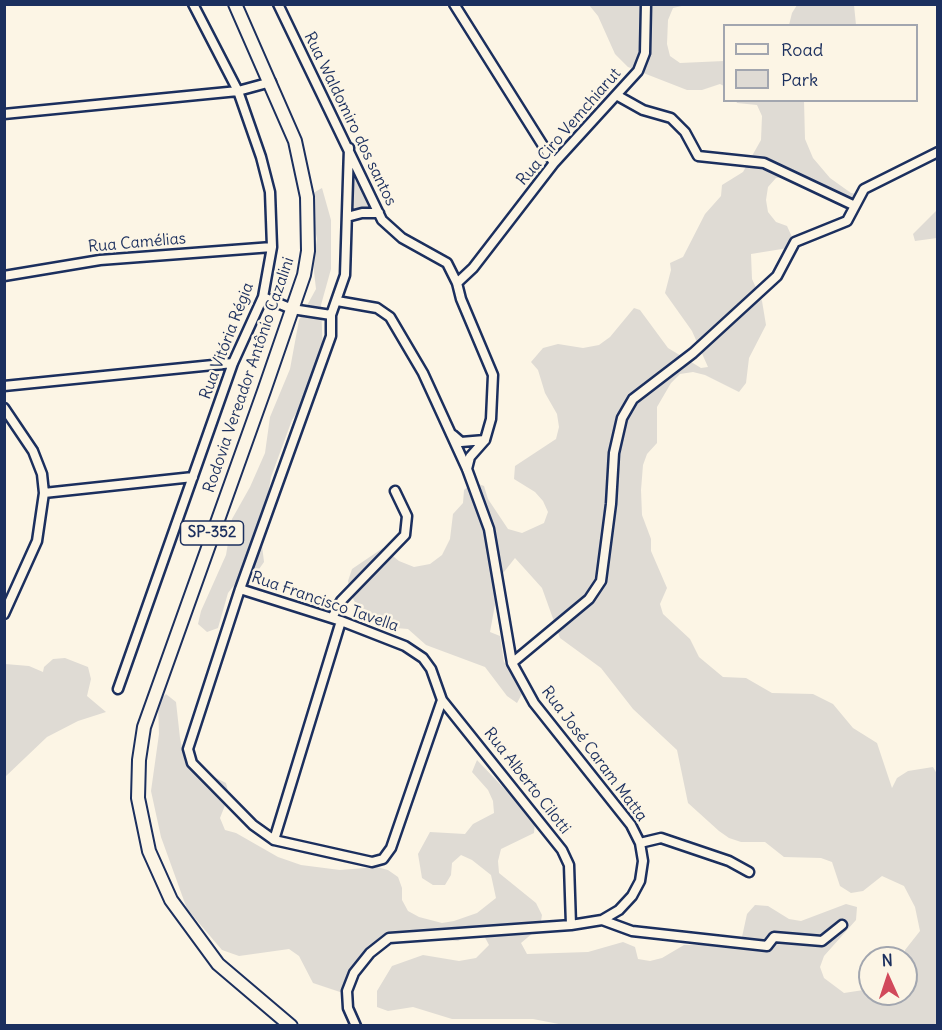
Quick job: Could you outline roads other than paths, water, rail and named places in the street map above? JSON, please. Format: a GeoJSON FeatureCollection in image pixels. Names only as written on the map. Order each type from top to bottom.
{"type":"FeatureCollection","features":[{"type":"Feature","properties":{"kind":"main road","name":"Rodovia Vereador Antônio Cazalini"},"geometry":{"type":"LineString","coordinates":[[235,4],[295,141],[307,197],[308,250],[304,275],[154,694],[144,727],[138,760],[138,798],[142,826],[159,878],[171,900],[218,964],[291,1026]]}},
{"type":"Feature","properties":{"kind":"street","name":"Rua Vitória Régia"},"geometry":{"type":"LineString","coordinates":[[118,689],[233,363],[263,297],[272,247],[270,192],[238,91],[193,4]]}},
{"type":"Feature","properties":{"kind":"street","name":"Rua Waldomiro dos santos"},"geometry":{"type":"LineString","coordinates":[[278,4],[379,213],[402,238],[447,263],[457,283],[461,299],[493,375],[491,419],[485,440]]}},
{"type":"Feature","properties":{"kind":"street"},"geometry":{"type":"LineString","coordinates":[[454,4],[554,163]]}},
{"type":"Feature","properties":{"kind":"street","name":"Rua Ciro Vemchiarut"},"geometry":{"type":"LineString","coordinates":[[457,283],[473,268],[554,163],[618,96],[638,71],[645,53],[646,4]]}},
{"type":"Feature","properties":{"kind":"street"},"geometry":{"type":"LineString","coordinates":[[4,114],[238,91],[271,82]]}},
{"type":"Feature","properties":{"kind":"street"},"geometry":{"type":"LineString","coordinates":[[618,96],[643,110],[671,117],[685,132],[698,156],[764,163],[854,205]]}},
{"type":"Feature","properties":{"kind":"street"},"geometry":{"type":"LineString","coordinates":[[349,148],[345,275],[331,315],[331,336],[240,589],[188,748],[192,763],[253,825],[274,840],[372,862],[383,859],[391,848],[442,700]]}},
{"type":"Feature","properties":{"kind":"street"},"geometry":{"type":"LineString","coordinates":[[512,663],[589,599],[601,581],[611,504],[614,453],[622,418],[633,399],[693,353],[777,276],[795,242],[847,221],[864,189],[938,152]]}},
{"type":"Feature","properties":{"kind":"street"},"geometry":{"type":"LineString","coordinates":[[347,217],[362,213],[379,213]]}},
{"type":"Feature","properties":{"kind":"street","name":"Rua Camélias"},"geometry":{"type":"LineString","coordinates":[[4,276],[100,260],[272,247]]}},
{"type":"Feature","properties":{"kind":"street"},"geometry":{"type":"LineString","coordinates":[[263,297],[292,309],[331,315]]}},
{"type":"Feature","properties":{"kind":"street","name":"Rua José Caram Matta"},"geometry":{"type":"LineString","coordinates":[[337,301],[377,308],[390,318],[423,373],[467,469],[489,529],[512,663],[534,703],[631,825],[640,843],[643,861],[640,881],[632,896],[619,910],[602,920],[571,925],[389,938],[369,953],[354,973],[347,991],[348,1008],[356,1026]]}},
{"type":"Feature","properties":{"kind":"street"},"geometry":{"type":"LineString","coordinates":[[4,386],[233,363]]}},
{"type":"Feature","properties":{"kind":"street"},"geometry":{"type":"LineString","coordinates":[[4,408],[33,452],[42,474],[44,493],[43,516],[37,541],[9,595],[4,614]]}},
{"type":"Feature","properties":{"kind":"street"},"geometry":{"type":"LineString","coordinates":[[450,432],[461,442],[485,440]]}},
{"type":"Feature","properties":{"kind":"street"},"geometry":{"type":"LineString","coordinates":[[467,469],[470,457],[485,440]]}},
{"type":"Feature","properties":{"kind":"street"},"geometry":{"type":"LineString","coordinates":[[44,493],[193,477]]}},
{"type":"Feature","properties":{"kind":"street"},"geometry":{"type":"LineString","coordinates":[[332,618],[341,601],[405,535],[407,516],[395,490]]}},
{"type":"Feature","properties":{"kind":"street","name":"Rua Francisco Tavella"},"geometry":{"type":"LineString","coordinates":[[240,589],[341,621],[405,646],[423,658],[431,669],[442,700]]}},
{"type":"Feature","properties":{"kind":"street"},"geometry":{"type":"LineString","coordinates":[[274,840],[341,621]]}},
{"type":"Feature","properties":{"kind":"street","name":"Rua Alberto Cilotti"},"geometry":{"type":"LineString","coordinates":[[442,700],[562,850],[568,865],[571,925]]}},
{"type":"Feature","properties":{"kind":"street"},"geometry":{"type":"LineString","coordinates":[[640,843],[661,838],[729,861],[749,872]]}},
{"type":"Feature","properties":{"kind":"street"},"geometry":{"type":"LineString","coordinates":[[602,920],[632,931],[767,946],[774,938],[822,941],[842,925]]}}]}
